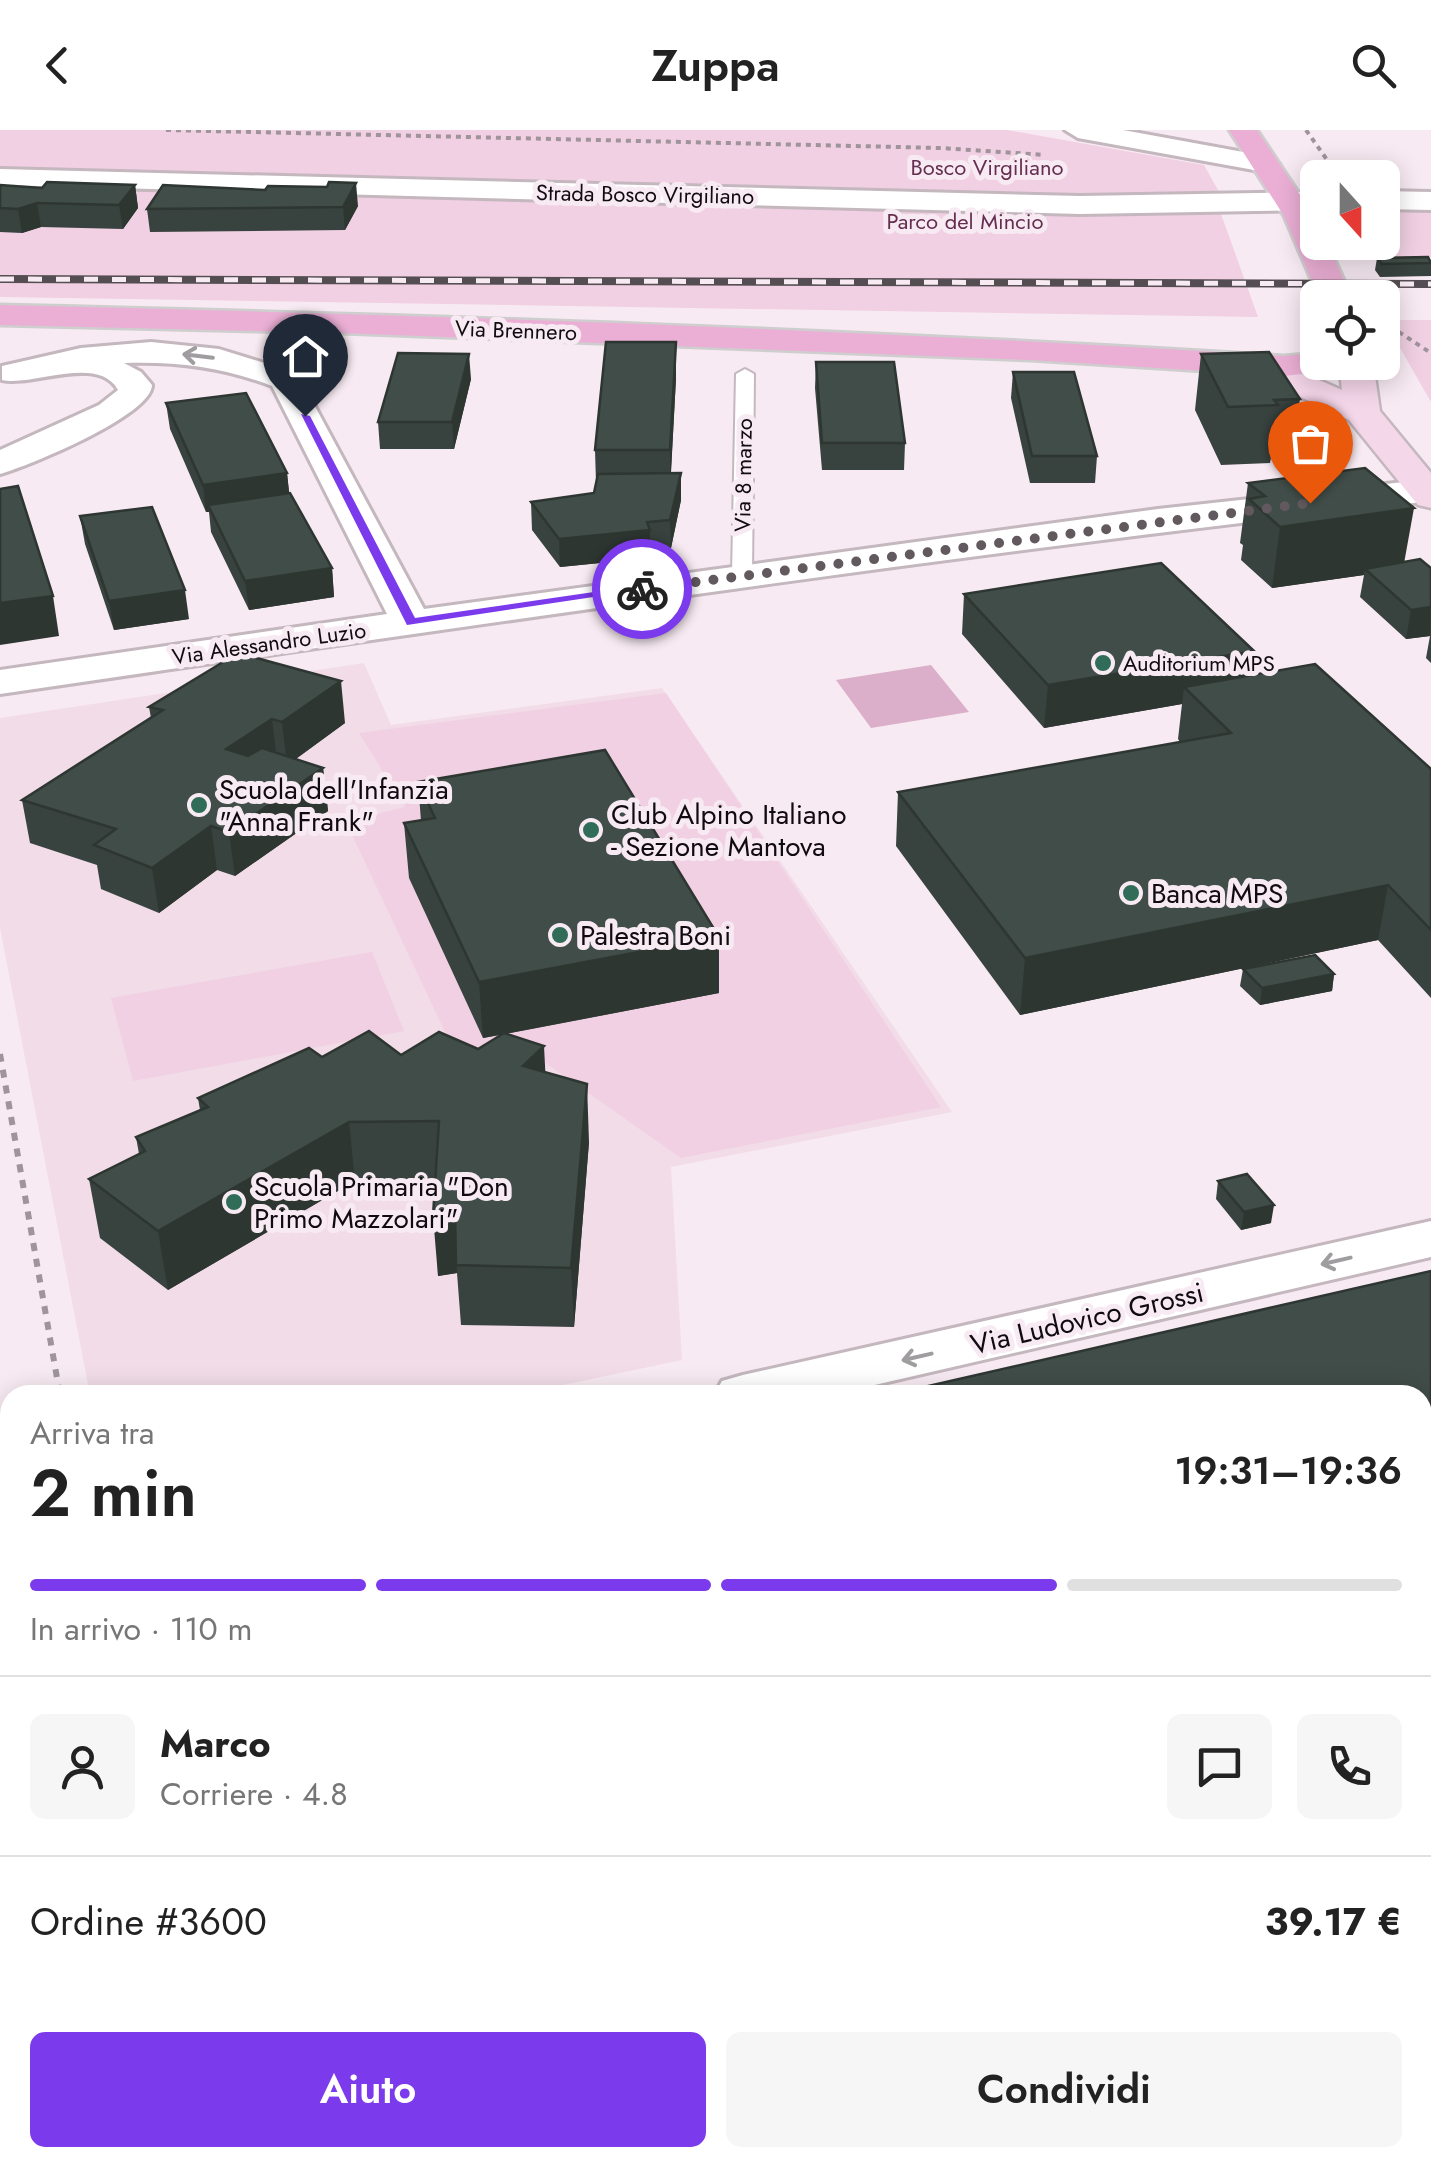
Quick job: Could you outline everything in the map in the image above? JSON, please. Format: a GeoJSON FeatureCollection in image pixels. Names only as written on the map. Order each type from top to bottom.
{"type":"FeatureCollection","features":[{"type":"Feature","properties":{"kind":"main road"},"geometry":{"type":"LineString","coordinates":[[1242,130],[1266,164],[1300,198]]}},
{"type":"Feature","properties":{"kind":"main road","name":"Via Brennero"},"geometry":{"type":"LineString","coordinates":[[0,315],[342,323],[1032,350],[1300,365]]}},
{"type":"Feature","properties":{"kind":"main road","name":"Via Brennero"},"geometry":{"type":"LineString","coordinates":[[1032,350],[1300,342]]}},
{"type":"Feature","properties":{"kind":"main road","name":"Via Brennero"},"geometry":{"type":"LineString","coordinates":[[1032,350],[1254,372],[1298,383],[1362,412]]}},
{"type":"Feature","properties":{"kind":"main road"},"geometry":{"type":"LineString","coordinates":[[1359,380],[1362,412],[1429,492]]}},
{"type":"Feature","properties":{"kind":"main road"},"geometry":{"type":"LineString","coordinates":[[1373,380],[1431,448]]}},
{"type":"Feature","properties":{"kind":"street"},"geometry":{"type":"LineString","coordinates":[[1078,130],[1266,164]]}},
{"type":"Feature","properties":{"kind":"street","name":"Strada Bosco Virgiliano"},"geometry":{"type":"LineString","coordinates":[[0,178],[1080,205],[1300,202]]}},
{"type":"Feature","properties":{"kind":"street"},"geometry":{"type":"LineString","coordinates":[[1400,200],[1431,201]]}},
{"type":"Feature","properties":{"kind":"street"},"geometry":{"type":"LineString","coordinates":[[7,374],[104,354],[168,353],[222,359],[285,380],[411,622]]}},
{"type":"Feature","properties":{"kind":"street"},"geometry":{"type":"LineString","coordinates":[[7,374],[75,365],[115,370],[129,377],[135,394],[111,412]]}},
{"type":"Feature","properties":{"kind":"street"},"geometry":{"type":"LineString","coordinates":[[0,463],[111,412],[178,390],[253,386],[290,400],[305,416]]}},
{"type":"Feature","properties":{"kind":"street","name":"Via Alessandro Luzio"},"geometry":{"type":"LineString","coordinates":[[0,682],[742,575],[1158,520],[1429,492]]}},
{"type":"Feature","properties":{"kind":"street","name":"Via Ludovico Grossi"},"geometry":{"type":"LineString","coordinates":[[788,1385],[1431,1239]]}},
{"type":"Feature","properties":{"kind":"lane","name":"Via 8 marzo"},"geometry":{"type":"LineString","coordinates":[[742,575],[745,374]]}},
{"type":"Feature","properties":{"kind":"path"},"geometry":{"type":"LineString","coordinates":[[166,130],[942,148],[1046,155]]}},
{"type":"Feature","properties":{"kind":"path"},"geometry":{"type":"LineString","coordinates":[[1306,130],[1327,160]]}},
{"type":"Feature","properties":{"kind":"path"},"geometry":{"type":"LineString","coordinates":[[1400,333],[1431,353]]}},
{"type":"Feature","properties":{"kind":"path"},"geometry":{"type":"LineString","coordinates":[[0,1054],[58,1385]]}},
{"type":"Feature","properties":{"kind":"shaded area"},"geometry":{"type":"Polygon","coordinates":[[[364,663],[391,725],[662,688],[952,1112],[671,1167],[682,1360],[563,1385],[88,1385],[0,928],[0,718],[364,663]]]}},
{"type":"Feature","properties":{"kind":"shaded area"},"geometry":{"type":"Polygon","coordinates":[[[931,665],[969,712],[871,728],[836,680],[931,665]]]}},
{"type":"Feature","properties":{"kind":"green space","name":"Parco del Mincio"},"geometry":{"type":"Polygon","coordinates":[[[0,130],[1007,130],[1204,165],[1223,199],[1216,200],[1258,317],[0,297],[0,130]]]}},
{"type":"Feature","properties":{"kind":"green space"},"geometry":{"type":"Polygon","coordinates":[[[1400,209],[1431,209],[1431,257],[1400,257],[1400,209]]]}},
{"type":"Feature","properties":{"kind":"green space"},"geometry":{"type":"Polygon","coordinates":[[[1400,320],[1431,320],[1431,402],[1400,348],[1400,320]]]}},
{"type":"Feature","properties":{"kind":"green space"},"geometry":{"type":"Polygon","coordinates":[[[666,693],[941,1107],[681,1158],[534,1055],[471,1087],[346,822],[405,807],[359,733],[666,693]]]}},
{"type":"Feature","properties":{"kind":"green space"},"geometry":{"type":"Polygon","coordinates":[[[372,952],[404,1031],[133,1081],[111,998],[372,952]]]}},
{"type":"Feature","properties":{"kind":"building"},"geometry":{"type":"Polygon","coordinates":[[[47,182],[135,185],[119,205],[37,203],[18,209],[0,208],[0,185],[42,188],[47,182]]]}},
{"type":"Feature","properties":{"kind":"building"},"geometry":{"type":"Polygon","coordinates":[[[329,182],[356,183],[343,207],[147,209],[163,185],[265,190],[268,186],[327,187],[329,182]]]}},
{"type":"Feature","properties":{"kind":"building"},"geometry":{"type":"Polygon","coordinates":[[[1428,257],[1431,263],[1382,264],[1379,260],[1428,257]]]}},
{"type":"Feature","properties":{"kind":"building"},"geometry":{"type":"Polygon","coordinates":[[[606,342],[676,342],[670,450],[595,450],[606,342]]]}},
{"type":"Feature","properties":{"kind":"building"},"geometry":{"type":"Polygon","coordinates":[[[1269,352],[1300,399],[1274,400],[1278,405],[1228,407],[1201,354],[1269,352]]]}},
{"type":"Feature","properties":{"kind":"building"},"geometry":{"type":"Polygon","coordinates":[[[398,353],[469,354],[452,422],[378,422],[398,353]]]}},
{"type":"Feature","properties":{"kind":"building"},"geometry":{"type":"Polygon","coordinates":[[[816,362],[894,362],[905,443],[822,443],[816,362]]]}},
{"type":"Feature","properties":{"kind":"building"},"geometry":{"type":"Polygon","coordinates":[[[1013,372],[1074,372],[1097,456],[1032,456],[1013,372]]]}},
{"type":"Feature","properties":{"kind":"building"},"geometry":{"type":"Polygon","coordinates":[[[246,393],[287,473],[203,485],[166,403],[246,393]]]}},
{"type":"Feature","properties":{"kind":"building"},"geometry":{"type":"Polygon","coordinates":[[[1365,468],[1414,508],[1280,527],[1249,499],[1265,496],[1248,483],[1365,468]]]}},
{"type":"Feature","properties":{"kind":"building"},"geometry":{"type":"Polygon","coordinates":[[[681,473],[670,520],[647,522],[650,530],[559,539],[531,502],[594,493],[598,474],[681,473]]]}},
{"type":"Feature","properties":{"kind":"building"},"geometry":{"type":"Polygon","coordinates":[[[18,486],[53,596],[0,603],[0,489],[18,486]]]}},
{"type":"Feature","properties":{"kind":"building"},"geometry":{"type":"Polygon","coordinates":[[[290,493],[332,568],[245,581],[208,505],[290,493]]]}},
{"type":"Feature","properties":{"kind":"building"},"geometry":{"type":"Polygon","coordinates":[[[152,507],[185,590],[109,601],[80,516],[152,507]]]}},
{"type":"Feature","properties":{"kind":"building"},"geometry":{"type":"Polygon","coordinates":[[[1420,559],[1431,568],[1431,607],[1411,610],[1365,569],[1420,559]]]}},
{"type":"Feature","properties":{"kind":"building"},"geometry":{"type":"Polygon","coordinates":[[[1161,563],[1254,651],[1048,685],[964,594],[1161,563]]]}},
{"type":"Feature","properties":{"kind":"building"},"geometry":{"type":"Polygon","coordinates":[[[238,653],[341,681],[282,722],[272,719],[226,749],[248,756],[262,748],[323,768],[229,832],[211,826],[152,868],[94,845],[116,829],[22,800],[163,710],[149,707],[238,653]]]}},
{"type":"Feature","properties":{"kind":"building"},"geometry":{"type":"Polygon","coordinates":[[[1315,664],[1431,769],[1431,930],[1388,885],[1025,958],[898,792],[1231,733],[1184,687],[1315,664]]]}},
{"type":"Feature","properties":{"kind":"building","name":"Palestra Boni"},"geometry":{"type":"Polygon","coordinates":[[[605,750],[719,937],[479,982],[404,823],[435,818],[418,782],[605,750]]]}},
{"type":"Feature","properties":{"kind":"building"},"geometry":{"type":"Polygon","coordinates":[[[1315,955],[1334,974],[1262,988],[1243,969],[1315,955]]]}},
{"type":"Feature","properties":{"kind":"building"},"geometry":{"type":"Polygon","coordinates":[[[369,1031],[401,1055],[439,1032],[478,1049],[504,1033],[544,1046],[523,1066],[587,1084],[571,1268],[456,1265],[455,1213],[433,1216],[439,1121],[349,1122],[158,1231],[89,1179],[145,1151],[136,1137],[208,1107],[198,1098],[309,1048],[322,1057],[369,1031]]]}},
{"type":"Feature","properties":{"kind":"building"},"geometry":{"type":"Polygon","coordinates":[[[1247,1174],[1274,1205],[1244,1212],[1218,1181],[1247,1174]]]}},
{"type":"Feature","properties":{"kind":"building"},"geometry":{"type":"Polygon","coordinates":[[[1431,1271],[1431,1385],[933,1385],[1431,1271]]]}},
{"type":"Feature","properties":{"kind":"railway"},"geometry":{"type":"LineString","coordinates":[[0,279],[1431,284]]}},
{"type":"Feature","properties":{"kind":"way so far"},"geometry":{"type":"LineString","coordinates":[[642,589],[1310,503]]}},
{"type":"Feature","properties":{"kind":"place","name":"Auditorium MPS"},"geometry":{"type":"Point","coordinates":[1103,663]}},
{"type":"Feature","properties":{"kind":"place","name":"Scuola dell'Infanzia \"Anna Frank\""},"geometry":{"type":"Point","coordinates":[199,805]}},
{"type":"Feature","properties":{"kind":"place","name":"Club Alpino Italiano - Sezione Mantova"},"geometry":{"type":"Point","coordinates":[591,830]}},
{"type":"Feature","properties":{"kind":"place","name":"Banca MPS"},"geometry":{"type":"Point","coordinates":[1131,893]}},
{"type":"Feature","properties":{"kind":"place","name":"Palestra Boni"},"geometry":{"type":"Point","coordinates":[560,935]}},
{"type":"Feature","properties":{"kind":"place","name":"Scuola Primaria \"Don Primo Mazzolari\""},"geometry":{"type":"Point","coordinates":[234,1202]}},
{"type":"Feature","properties":{"kind":"route"},"geometry":{"type":"LineString","coordinates":[[305,416],[411,622],[642,589]]}},
{"type":"Feature","properties":{"kind":"park label","name":"Bosco Virgiliano"},"geometry":{"type":"Point","coordinates":[987,167]}}]}
